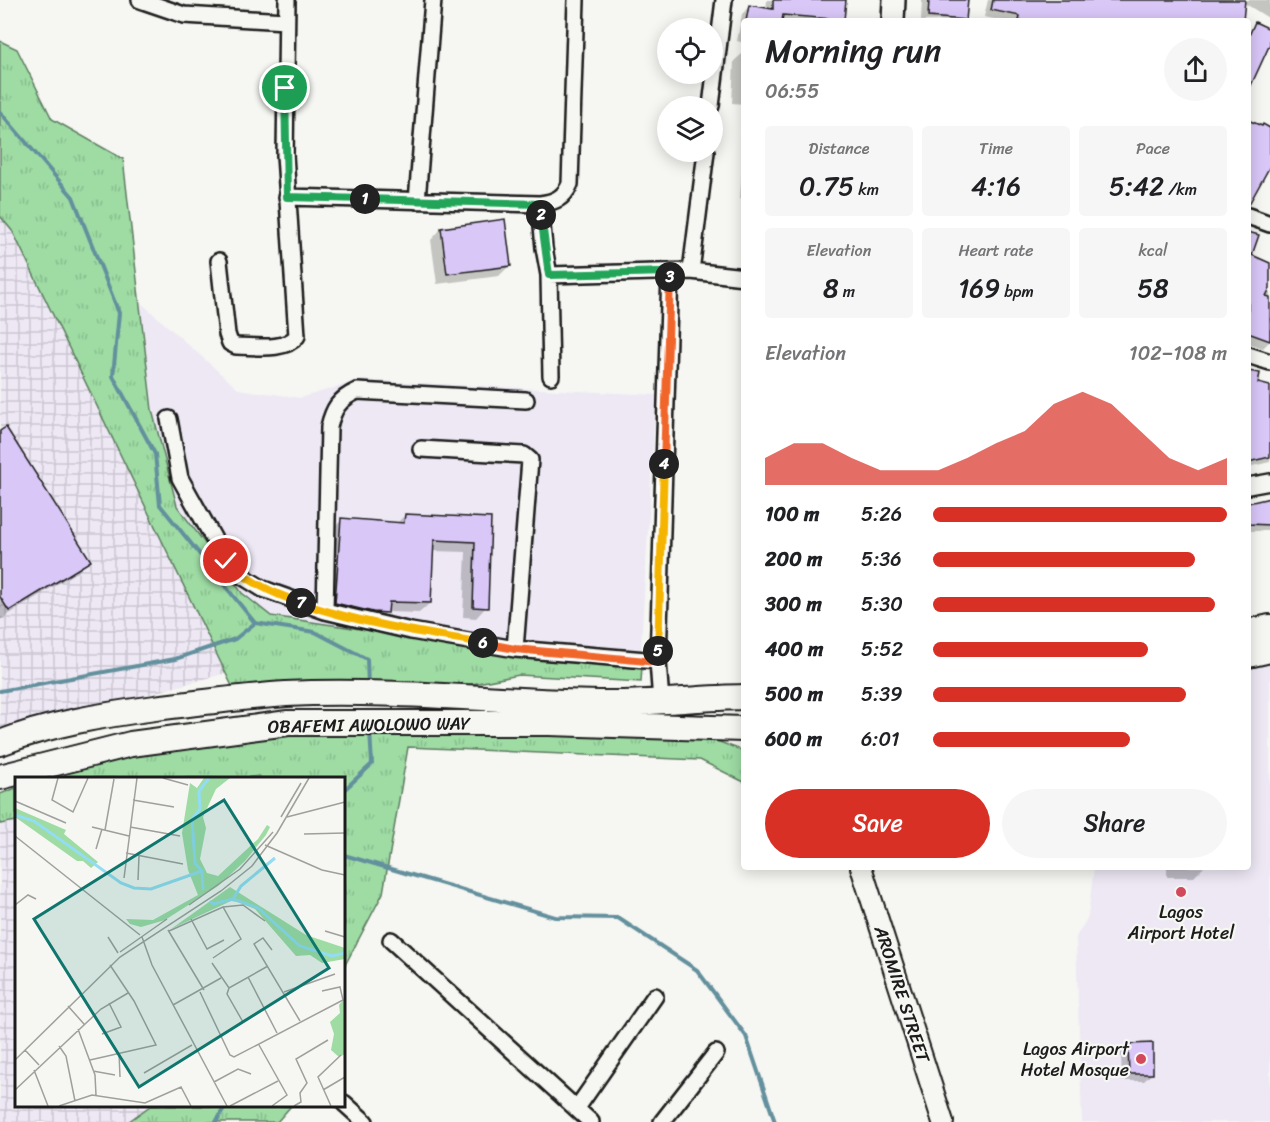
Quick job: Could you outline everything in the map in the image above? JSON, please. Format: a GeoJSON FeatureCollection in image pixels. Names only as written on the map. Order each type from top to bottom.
{"type":"FeatureCollection","features":[{"type":"Feature","properties":{"kind":"main road"},"geometry":{"type":"LineString","coordinates":[[880,18],[881,0]]}},
{"type":"Feature","properties":{"kind":"main road"},"geometry":{"type":"LineString","coordinates":[[893,18],[894,0]]}},
{"type":"Feature","properties":{"kind":"main road"},"geometry":{"type":"LineString","coordinates":[[1251,631],[1270,627]]}},
{"type":"Feature","properties":{"kind":"main road"},"geometry":{"type":"LineString","coordinates":[[1251,654],[1270,650]]}},
{"type":"Feature","properties":{"kind":"main road","name":"OBAFEMI AWOLOWO WAY"},"geometry":{"type":"LineString","coordinates":[[7,737],[130,712],[286,694],[441,695],[598,703],[661,702],[739,694]]}},
{"type":"Feature","properties":{"kind":"main road","name":"OBAFEMI AWOLOWO WAY"},"geometry":{"type":"LineString","coordinates":[[0,777],[131,744],[288,723],[549,723],[741,729]]}},
{"type":"Feature","properties":{"kind":"main road"},"geometry":{"type":"LineString","coordinates":[[549,723],[741,745]]}},
{"type":"Feature","properties":{"kind":"street"},"geometry":{"type":"LineString","coordinates":[[140,0],[184,15],[286,21]]}},
{"type":"Feature","properties":{"kind":"street"},"geometry":{"type":"LineString","coordinates":[[219,261],[230,343],[236,346],[283,346],[291,343],[297,336],[297,316],[285,155],[287,0]]}},
{"type":"Feature","properties":{"kind":"street"},"geometry":{"type":"LineString","coordinates":[[417,201],[433,0]]}},
{"type":"Feature","properties":{"kind":"street"},"geometry":{"type":"LineString","coordinates":[[287,197],[540,204],[559,199],[570,184],[576,0]]}},
{"type":"Feature","properties":{"kind":"street"},"geometry":{"type":"LineString","coordinates":[[712,96],[724,0]]}},
{"type":"Feature","properties":{"kind":"street"},"geometry":{"type":"LineString","coordinates":[[691,271],[705,162]]}},
{"type":"Feature","properties":{"kind":"street"},"geometry":{"type":"LineString","coordinates":[[540,204],[549,275],[551,376]]}},
{"type":"Feature","properties":{"kind":"street"},"geometry":{"type":"LineString","coordinates":[[1251,216],[1268,219]]}},
{"type":"Feature","properties":{"kind":"street"},"geometry":{"type":"LineString","coordinates":[[549,275],[691,271],[741,277]]}},
{"type":"Feature","properties":{"kind":"street"},"geometry":{"type":"LineString","coordinates":[[661,702],[658,662],[670,272]]}},
{"type":"Feature","properties":{"kind":"street"},"geometry":{"type":"LineString","coordinates":[[1251,356],[1270,362]]}},
{"type":"Feature","properties":{"kind":"street"},"geometry":{"type":"LineString","coordinates":[[325,611],[329,427],[332,414],[338,404],[347,395],[357,391],[526,400]]}},
{"type":"Feature","properties":{"kind":"street"},"geometry":{"type":"LineString","coordinates":[[169,419],[180,478],[226,561],[242,576],[263,589],[325,611],[411,631],[515,649],[658,662]]}},
{"type":"Feature","properties":{"kind":"street"},"geometry":{"type":"LineString","coordinates":[[421,449],[524,455],[530,460],[515,649]]}},
{"type":"Feature","properties":{"kind":"street"},"geometry":{"type":"LineString","coordinates":[[1251,485],[1270,482]]}},
{"type":"Feature","properties":{"kind":"street","name":"AROMIRE STREET"},"geometry":{"type":"LineString","coordinates":[[862,870],[943,1122]]}},
{"type":"Feature","properties":{"kind":"street"},"geometry":{"type":"LineString","coordinates":[[391,940],[591,1122]]}},
{"type":"Feature","properties":{"kind":"street"},"geometry":{"type":"LineString","coordinates":[[577,1108],[655,996]]}},
{"type":"Feature","properties":{"kind":"street"},"geometry":{"type":"LineString","coordinates":[[662,1122],[716,1053]]}},
{"type":"Feature","properties":{"kind":"street"},"geometry":{"type":"LineString","coordinates":[[345,1104],[365,1122]]}},
{"type":"Feature","properties":{"kind":"shaded area"},"geometry":{"type":"Polygon","coordinates":[[[0,216],[13,232],[226,673],[0,735],[0,216]]]}},
{"type":"Feature","properties":{"kind":"shaded area"},"geometry":{"type":"Polygon","coordinates":[[[140,302],[238,389],[300,398],[361,380],[656,395],[641,645],[642,666],[530,654],[271,616],[242,593],[177,506],[152,410],[140,302]]]}},
{"type":"Feature","properties":{"kind":"shaded area","name":"Lagos Airport Hotel"},"geometry":{"type":"Polygon","coordinates":[[[1270,660],[1270,1122],[1082,1122],[1076,937],[1088,917],[1094,870],[1251,870],[1251,664],[1270,660]]]}},
{"type":"Feature","properties":{"kind":"shaded area"},"geometry":{"type":"Polygon","coordinates":[[[15,821],[15,1107],[149,1107],[128,1122],[0,1122],[0,824],[15,821]]]}},
{"type":"Feature","properties":{"kind":"green space"},"geometry":{"type":"Polygon","coordinates":[[[0,41],[17,49],[52,119],[123,159],[152,410],[177,506],[242,593],[271,616],[530,654],[642,666],[641,682],[519,675],[457,687],[232,686],[13,232],[0,216],[0,41]]]}},
{"type":"Feature","properties":{"kind":"green space"},"geometry":{"type":"Polygon","coordinates":[[[504,729],[556,735],[613,732],[714,740],[741,750],[741,780],[700,760],[408,747],[383,893],[345,965],[345,777],[47,777],[82,764],[187,737],[504,729]]]}},
{"type":"Feature","properties":{"kind":"green space"},"geometry":{"type":"Polygon","coordinates":[[[15,788],[15,821],[0,824],[0,794],[15,788]]]}},
{"type":"Feature","properties":{"kind":"green space"},"geometry":{"type":"Polygon","coordinates":[[[149,1107],[290,1107],[277,1122],[128,1122],[149,1107]]]}},
{"type":"Feature","properties":{"kind":"building"},"geometry":{"type":"Polygon","coordinates":[[[773,0],[846,0],[844,18],[783,15],[782,18],[747,18],[749,5],[773,9],[773,0]]]}},
{"type":"Feature","properties":{"kind":"building"},"geometry":{"type":"Polygon","coordinates":[[[929,0],[968,0],[966,18],[928,17],[929,0]]]}},
{"type":"Feature","properties":{"kind":"building"},"geometry":{"type":"Polygon","coordinates":[[[993,0],[1245,0],[1243,18],[1020,18],[1020,16],[991,10],[993,0]]]}},
{"type":"Feature","properties":{"kind":"building"},"geometry":{"type":"Polygon","coordinates":[[[1255,22],[1270,29],[1270,44],[1251,85],[1251,31],[1255,22]]]}},
{"type":"Feature","properties":{"kind":"building"},"geometry":{"type":"Polygon","coordinates":[[[1251,121],[1270,128],[1270,166],[1251,201],[1251,121]]]}},
{"type":"Feature","properties":{"kind":"building"},"geometry":{"type":"Polygon","coordinates":[[[505,219],[511,266],[447,274],[441,228],[505,219]]]}},
{"type":"Feature","properties":{"kind":"building"},"geometry":{"type":"Polygon","coordinates":[[[1251,233],[1259,235],[1252,255],[1270,263],[1270,288],[1266,296],[1270,297],[1270,341],[1251,334],[1251,233]]]}},
{"type":"Feature","properties":{"kind":"building"},"geometry":{"type":"Polygon","coordinates":[[[1251,372],[1260,373],[1258,383],[1270,386],[1270,457],[1251,461],[1251,372]]]}},
{"type":"Feature","properties":{"kind":"building"},"geometry":{"type":"Polygon","coordinates":[[[6,427],[91,561],[9,611],[0,597],[0,431],[6,427]]]}},
{"type":"Feature","properties":{"kind":"building"},"geometry":{"type":"Polygon","coordinates":[[[1270,498],[1270,525],[1251,524],[1251,502],[1270,498]]]}},
{"type":"Feature","properties":{"kind":"building"},"geometry":{"type":"Polygon","coordinates":[[[405,514],[491,518],[488,608],[473,607],[475,542],[434,540],[431,603],[389,602],[388,613],[335,603],[341,518],[404,523],[405,514]]]}},
{"type":"Feature","properties":{"kind":"building","name":"Lagos Airport Hotel Mosque"},"geometry":{"type":"Polygon","coordinates":[[[1153,1043],[1153,1074],[1129,1074],[1128,1044],[1153,1043]]]}},
{"type":"Feature","properties":{"kind":"waterway"},"geometry":{"type":"LineString","coordinates":[[0,112],[73,197],[119,313],[113,376],[155,454],[160,505],[255,623],[315,632],[367,659],[368,686]]}},
{"type":"Feature","properties":{"kind":"waterway"},"geometry":{"type":"LineString","coordinates":[[0,691],[175,659],[235,639],[255,623]]}},
{"type":"Feature","properties":{"kind":"waterway"},"geometry":{"type":"LineString","coordinates":[[345,789],[372,764],[370,731]]}},
{"type":"Feature","properties":{"kind":"waterway"},"geometry":{"type":"LineString","coordinates":[[345,855],[555,917],[618,918],[697,970],[746,1036],[775,1122]]}},
{"type":"Feature","properties":{"kind":"waterway"},"geometry":{"type":"LineString","coordinates":[[216,1122],[224,1107]]}},
{"type":"Feature","properties":{"kind":"place","name":"Lagos Airport Hotel"},"geometry":{"type":"Point","coordinates":[1181,892]}},
{"type":"Feature","properties":{"kind":"place","name":"Lagos Airport Hotel Mosque"},"geometry":{"type":"Point","coordinates":[1141,1059]}},
{"type":"Feature","properties":{"kind":"route"},"geometry":{"type":"LineString","coordinates":[[226,561],[242,576],[263,589],[325,611],[411,631],[515,649],[658,662],[670,272],[549,275],[540,204],[287,197],[285,88]]}}]}
